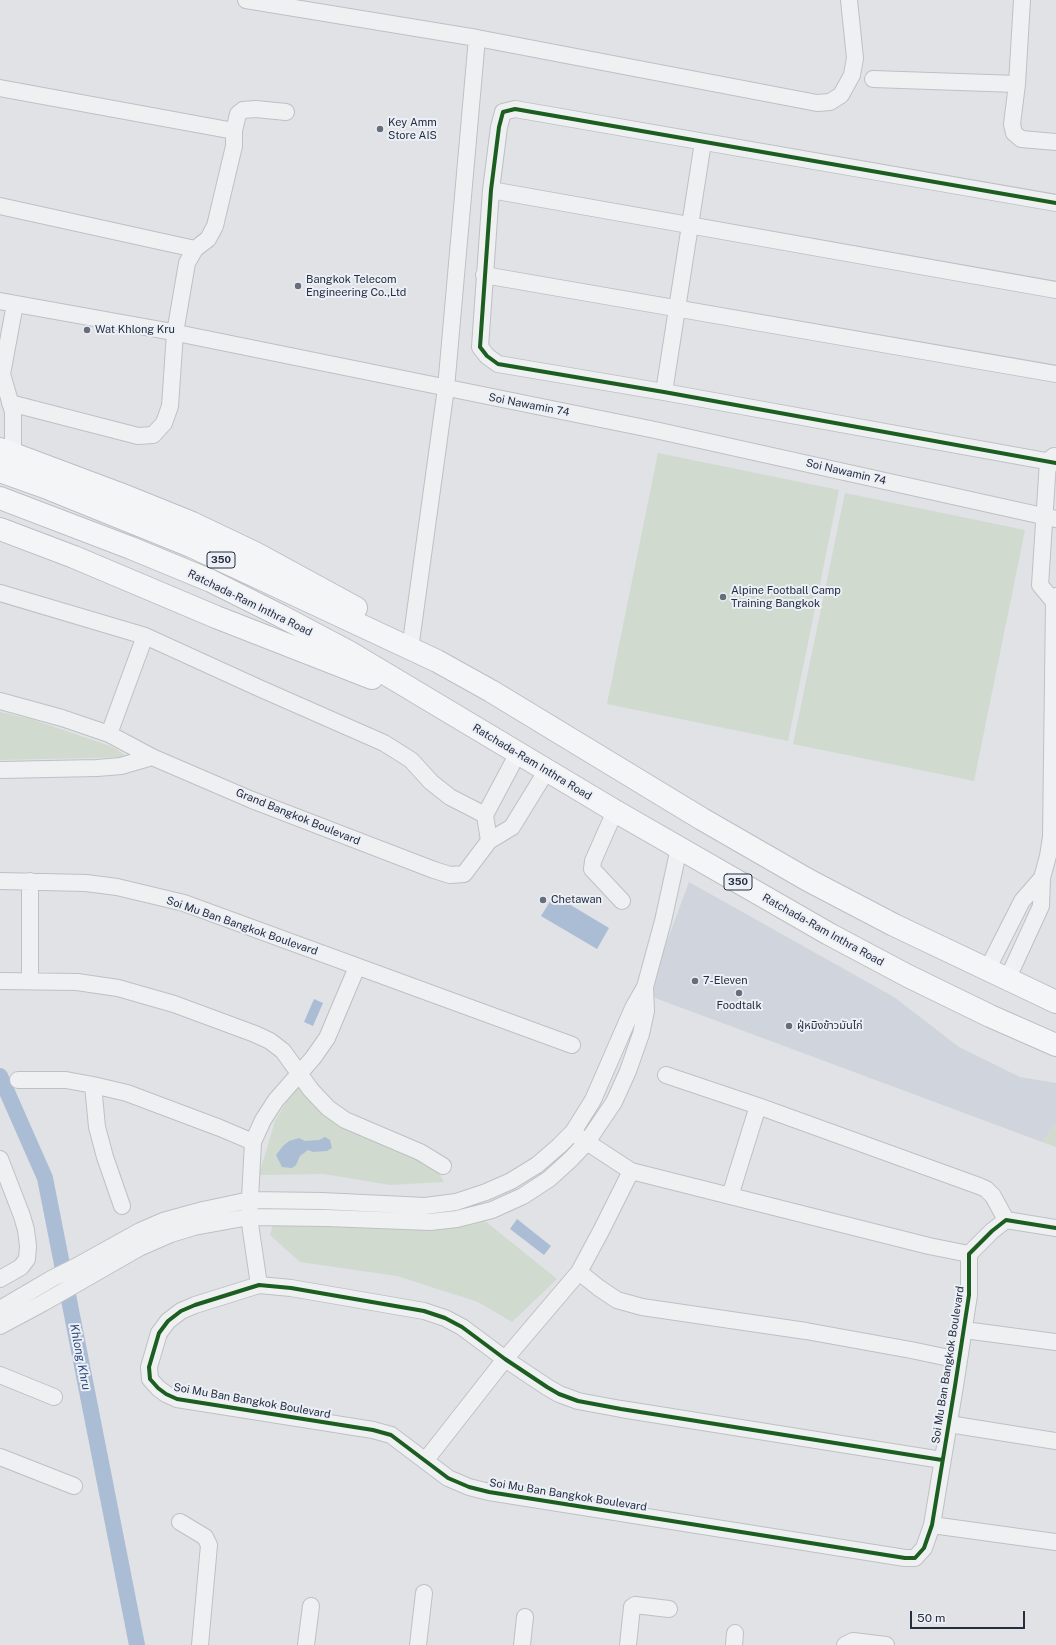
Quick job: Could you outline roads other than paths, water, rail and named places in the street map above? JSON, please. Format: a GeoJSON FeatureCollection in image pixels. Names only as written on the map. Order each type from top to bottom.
{"type":"FeatureCollection","features":[{"type":"Feature","properties":{"kind":"main road"},"geometry":{"type":"LineString","coordinates":[[4,458],[120,494],[192,523],[255,553],[364,612],[411,642],[437,661]]}},
{"type":"Feature","properties":{"kind":"main road","name":"350"},"geometry":{"type":"LineString","coordinates":[[4,458],[57,492],[191,546],[437,661],[492,691],[702,819],[808,880],[894,925],[1056,1002]]}},
{"type":"Feature","properties":{"kind":"main road","name":"Ratchada-Ram Inthra Road"},"geometry":{"type":"LineString","coordinates":[[0,498],[123,545],[211,581],[349,652],[615,811],[829,934],[908,976],[990,1016],[1056,1045]]}},
{"type":"Feature","properties":{"kind":"main road"},"geometry":{"type":"LineString","coordinates":[[0,529],[74,557],[216,617],[429,701]]}},
{"type":"Feature","properties":{"kind":"street"},"geometry":{"type":"LineString","coordinates":[[246,0],[477,38],[817,103],[830,102],[841,95],[848,84],[853,69],[855,58],[849,0]]}},
{"type":"Feature","properties":{"kind":"street"},"geometry":{"type":"LineString","coordinates":[[1022,0],[1017,84],[1012,124],[1014,133],[1021,139],[1056,142]]}},
{"type":"Feature","properties":{"kind":"street"},"geometry":{"type":"LineString","coordinates":[[411,642],[446,388],[477,38]]}},
{"type":"Feature","properties":{"kind":"street"},"geometry":{"type":"LineString","coordinates":[[873,79],[1017,84]]}},
{"type":"Feature","properties":{"kind":"street"},"geometry":{"type":"LineString","coordinates":[[0,88],[234,131]]}},
{"type":"Feature","properties":{"kind":"street"},"geometry":{"type":"LineString","coordinates":[[10,404],[138,436],[153,435],[164,424],[170,406],[175,333],[187,263],[195,249],[208,239],[215,226],[234,146],[234,131],[238,114],[243,110],[256,109],[286,112]]}},
{"type":"Feature","properties":{"kind":"street"},"geometry":{"type":"LineString","coordinates":[[1007,980],[1042,906],[1042,878],[1051,838],[1055,599],[1040,585],[1050,518],[1053,460],[498,364],[487,356],[480,347],[484,275],[491,190],[499,127],[503,112],[514,109],[1056,203]]}},
{"type":"Feature","properties":{"kind":"street"},"geometry":{"type":"LineString","coordinates":[[664,392],[704,142]]}},
{"type":"Feature","properties":{"kind":"street"},"geometry":{"type":"LineString","coordinates":[[491,190],[1056,290]]}},
{"type":"Feature","properties":{"kind":"street"},"geometry":{"type":"LineString","coordinates":[[0,206],[195,249]]}},
{"type":"Feature","properties":{"kind":"street"},"geometry":{"type":"LineString","coordinates":[[484,275],[1056,374]]}},
{"type":"Feature","properties":{"kind":"street"},"geometry":{"type":"LineString","coordinates":[[4,458],[13,412],[2,374],[8,303]]}},
{"type":"Feature","properties":{"kind":"street","name":"Soi Nawamin 74"},"geometry":{"type":"LineString","coordinates":[[8,303],[175,333],[655,430],[1050,518]]}},
{"type":"Feature","properties":{"kind":"street"},"geometry":{"type":"LineString","coordinates":[[0,593],[145,636],[384,743],[411,760],[431,782],[450,797],[485,815]]}},
{"type":"Feature","properties":{"kind":"street"},"geometry":{"type":"LineString","coordinates":[[109,734],[145,636]]}},
{"type":"Feature","properties":{"kind":"street","name":"Grand Bangkok Boulevard"},"geometry":{"type":"LineString","coordinates":[[0,701],[62,718],[109,734],[152,757],[292,816],[450,875],[464,874],[489,841],[512,826],[547,770]]}},
{"type":"Feature","properties":{"kind":"street"},"geometry":{"type":"LineString","coordinates":[[489,841],[485,815],[518,753]]}},
{"type":"Feature","properties":{"kind":"street"},"geometry":{"type":"LineString","coordinates":[[0,770],[97,768],[121,766],[152,757]]}},
{"type":"Feature","properties":{"kind":"street"},"geometry":{"type":"LineString","coordinates":[[615,811],[593,860],[592,869],[622,901]]}},
{"type":"Feature","properties":{"kind":"street"},"geometry":{"type":"LineString","coordinates":[[0,1326],[43,1303],[79,1274],[140,1231],[163,1221],[203,1210],[250,1200],[322,1201],[424,1206],[456,1202],[486,1192],[511,1181],[537,1165],[573,1132],[593,1100],[633,1008],[645,987],[679,848]]}},
{"type":"Feature","properties":{"kind":"street"},"geometry":{"type":"LineString","coordinates":[[987,970],[1022,901],[1042,878]]}},
{"type":"Feature","properties":{"kind":"street","name":"Soi Mu Ban Bangkok Boulevard"},"geometry":{"type":"LineString","coordinates":[[0,881],[86,883],[117,886],[184,903],[572,1045]]}},
{"type":"Feature","properties":{"kind":"street"},"geometry":{"type":"LineString","coordinates":[[30,881],[30,981]]}},
{"type":"Feature","properties":{"kind":"street"},"geometry":{"type":"LineString","coordinates":[[259,1285],[249,1217],[253,1142],[263,1120],[276,1100],[313,1058],[326,1038],[357,967]]}},
{"type":"Feature","properties":{"kind":"street"},"geometry":{"type":"LineString","coordinates":[[0,981],[77,982],[118,988],[174,1004],[270,1041],[283,1051],[311,1090],[328,1108],[345,1120],[420,1152],[443,1166]]}},
{"type":"Feature","properties":{"kind":"street"},"geometry":{"type":"LineString","coordinates":[[0,1309],[35,1289],[79,1274],[171,1234],[194,1227],[249,1217],[430,1222],[458,1219],[492,1210],[523,1196],[549,1178],[571,1159],[587,1142],[614,1102],[628,1071],[641,1034],[646,1011],[645,987]]}},
{"type":"Feature","properties":{"kind":"street"},"geometry":{"type":"LineString","coordinates":[[666,1075],[758,1106],[979,1186],[986,1189],[993,1196],[1006,1220]]}},
{"type":"Feature","properties":{"kind":"street"},"geometry":{"type":"LineString","coordinates":[[18,1080],[66,1080],[127,1093],[253,1142]]}},
{"type":"Feature","properties":{"kind":"street"},"geometry":{"type":"LineString","coordinates":[[93,1085],[97,1126],[105,1158],[122,1206]]}},
{"type":"Feature","properties":{"kind":"street"},"geometry":{"type":"LineString","coordinates":[[730,1196],[758,1106]]}},
{"type":"Feature","properties":{"kind":"street"},"geometry":{"type":"LineString","coordinates":[[573,1132],[631,1171],[929,1246],[968,1254],[1006,1220],[1056,1228]]}},
{"type":"Feature","properties":{"kind":"street"},"geometry":{"type":"LineString","coordinates":[[0,1159],[22,1216],[28,1246],[27,1259],[22,1267],[0,1278]]}},
{"type":"Feature","properties":{"kind":"street"},"geometry":{"type":"LineString","coordinates":[[425,1461],[505,1359],[579,1272],[598,1238],[631,1171]]}},
{"type":"Feature","properties":{"kind":"street","name":"Soi Mu Ban Bangkok Boulevard"},"geometry":{"type":"LineString","coordinates":[[942,1460],[621,1409],[578,1400],[547,1388],[462,1327],[445,1318],[424,1311],[291,1288],[259,1285],[195,1305],[181,1311],[168,1321],[159,1333],[149,1367],[150,1379],[166,1394],[177,1399],[373,1430],[391,1435],[405,1444],[448,1478],[469,1487],[489,1492],[905,1558],[915,1558],[924,1548],[932,1525],[969,1295],[968,1254]]}},
{"type":"Feature","properties":{"kind":"street","name":"Soi Mu Ban Bangkok Boulevard"},"geometry":{"type":"LineString","coordinates":[[579,1272],[598,1288],[617,1300],[642,1307],[806,1331],[958,1360]]}},
{"type":"Feature","properties":{"kind":"street","name":"Soi Mu Ban Bangkok Boulevard"},"geometry":{"type":"LineString","coordinates":[[964,1330],[1056,1342]]}},
{"type":"Feature","properties":{"kind":"street"},"geometry":{"type":"LineString","coordinates":[[0,1375],[54,1397]]}},
{"type":"Feature","properties":{"kind":"street","name":"Soi Mu Ban Bangkok Boulevard"},"geometry":{"type":"LineString","coordinates":[[949,1424],[1056,1441]]}},
{"type":"Feature","properties":{"kind":"street"},"geometry":{"type":"LineString","coordinates":[[0,1457],[74,1486]]}},
{"type":"Feature","properties":{"kind":"street"},"geometry":{"type":"LineString","coordinates":[[180,1522],[205,1537],[209,1545],[200,1645]]}},
{"type":"Feature","properties":{"kind":"street"},"geometry":{"type":"LineString","coordinates":[[932,1525],[1056,1542]]}},
{"type":"Feature","properties":{"kind":"street"},"geometry":{"type":"LineString","coordinates":[[418,1645],[424,1593]]}},
{"type":"Feature","properties":{"kind":"street"},"geometry":{"type":"LineString","coordinates":[[628,1645],[632,1607],[635,1605],[669,1609]]}},
{"type":"Feature","properties":{"kind":"street"},"geometry":{"type":"LineString","coordinates":[[306,1645],[311,1606]]}},
{"type":"Feature","properties":{"kind":"street"},"geometry":{"type":"LineString","coordinates":[[522,1645],[526,1616]]}},
{"type":"Feature","properties":{"kind":"street"},"geometry":{"type":"LineString","coordinates":[[845,1645],[853,1641],[886,1645]]}},
{"type":"Feature","properties":{"kind":"water"},"geometry":{"type":"Polygon","coordinates":[[[554,895],[609,928],[597,949],[541,916],[554,895]]]}},
{"type":"Feature","properties":{"kind":"water"},"geometry":{"type":"Polygon","coordinates":[[[314,999],[323,1003],[313,1026],[304,1022],[314,999]]]}},
{"type":"Feature","properties":{"kind":"water"},"geometry":{"type":"Polygon","coordinates":[[[325,1137],[330,1140],[332,1148],[327,1151],[313,1152],[308,1150],[300,1156],[296,1165],[292,1168],[282,1167],[276,1155],[289,1141],[299,1138],[305,1141],[319,1140],[325,1137]]]}},
{"type":"Feature","properties":{"kind":"water"},"geometry":{"type":"Polygon","coordinates":[[[517,1219],[551,1246],[544,1255],[510,1229],[517,1219]]]}},
{"type":"Feature","properties":{"kind":"waterway","name":"Khlong Khru"},"geometry":{"type":"LineString","coordinates":[[0,1076],[45,1178],[137,1645]]}},
{"type":"Feature","properties":{"kind":"place","name":"Key Amm Store AIS"},"geometry":{"type":"Point","coordinates":[380,129]}},
{"type":"Feature","properties":{"kind":"place","name":"Bangkok Telecom Engineering Co.,Ltd"},"geometry":{"type":"Point","coordinates":[298,286]}},
{"type":"Feature","properties":{"kind":"place","name":"Wat Khlong Kru"},"geometry":{"type":"Point","coordinates":[87,330]}},
{"type":"Feature","properties":{"kind":"place","name":"Alpine Football Camp Training Bangkok"},"geometry":{"type":"Point","coordinates":[723,597]}},
{"type":"Feature","properties":{"kind":"place","name":"Chetawan"},"geometry":{"type":"Point","coordinates":[543,900]}},
{"type":"Feature","properties":{"kind":"place","name":"7-Eleven"},"geometry":{"type":"Point","coordinates":[695,981]}},
{"type":"Feature","properties":{"kind":"place","name":"Foodtalk"},"geometry":{"type":"Point","coordinates":[739,993]}},
{"type":"Feature","properties":{"kind":"place","name":"ฝู่หมิงข้าวมันไก่"},"geometry":{"type":"Point","coordinates":[789,1026]}}]}
